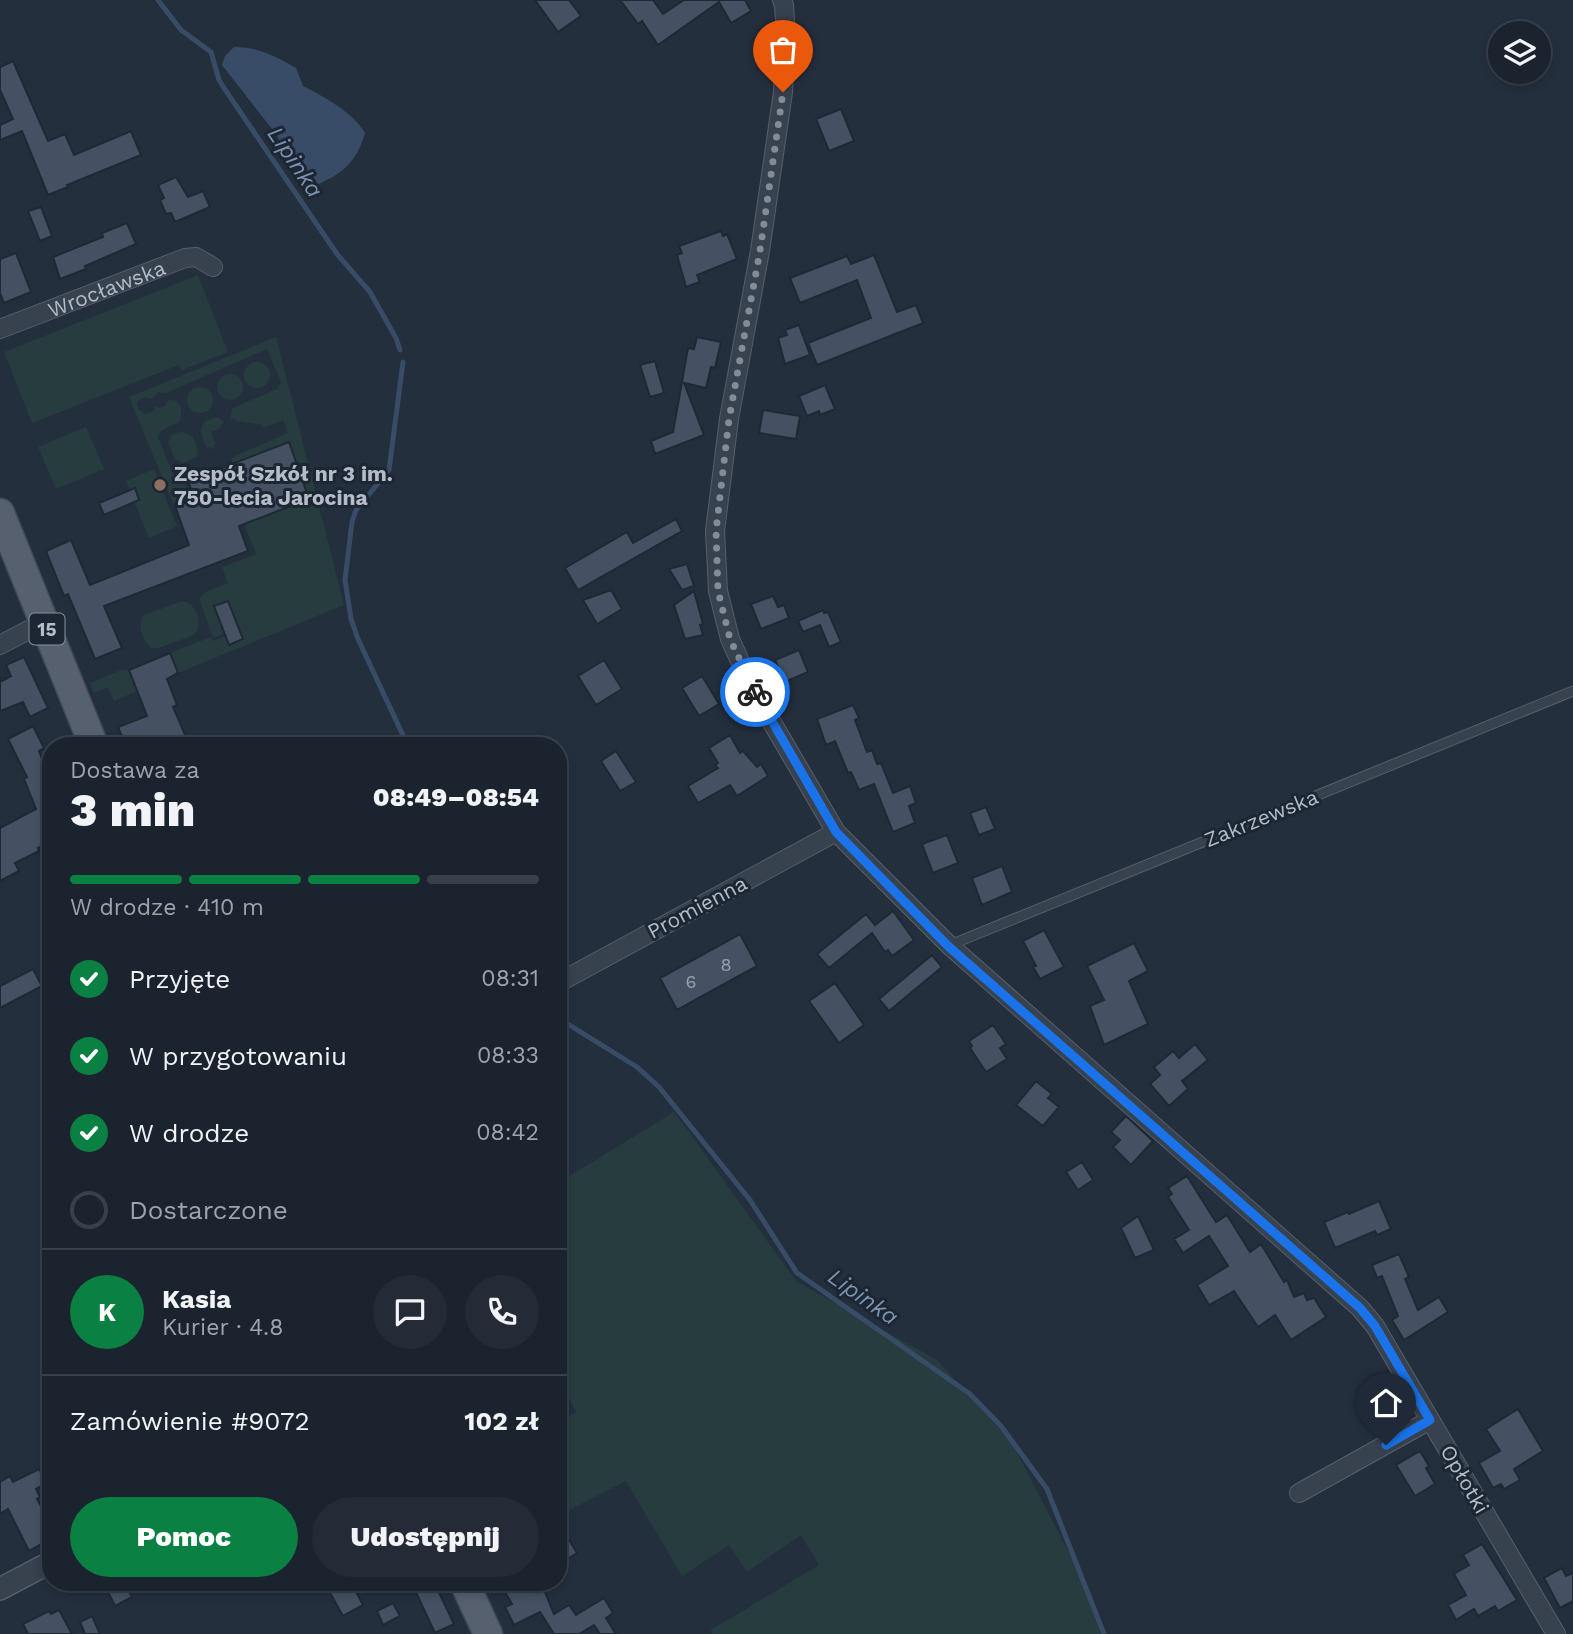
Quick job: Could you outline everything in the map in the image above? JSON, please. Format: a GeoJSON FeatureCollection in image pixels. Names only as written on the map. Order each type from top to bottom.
{"type":"FeatureCollection","features":[{"type":"Feature","properties":{"kind":"main road","name":"15"},"geometry":{"type":"LineString","coordinates":[[0,513],[90,737]]}},
{"type":"Feature","properties":{"kind":"main road"},"geometry":{"type":"LineString","coordinates":[[468,1591],[488,1634]]}},
{"type":"Feature","properties":{"kind":"street","name":"Opłotki"},"geometry":{"type":"LineString","coordinates":[[782,0],[785,5],[786,36],[783,92],[760,251],[729,419],[716,531],[718,591],[730,639],[753,690],[836,832],[948,946],[1360,1308],[1375,1326],[1556,1634]]}},
{"type":"Feature","properties":{"kind":"street","name":"Wrocławska"},"geometry":{"type":"LineString","coordinates":[[0,329],[186,258],[196,257],[213,267]]}},
{"type":"Feature","properties":{"kind":"street"},"geometry":{"type":"LineString","coordinates":[[0,645],[44,622]]}},
{"type":"Feature","properties":{"kind":"street","name":"Promienna"},"geometry":{"type":"LineString","coordinates":[[567,978],[836,832]]}},
{"type":"Feature","properties":{"kind":"street"},"geometry":{"type":"LineString","coordinates":[[1299,1493],[1430,1420]]}},
{"type":"Feature","properties":{"kind":"street"},"geometry":{"type":"LineString","coordinates":[[0,1589],[42,1567]]}},
{"type":"Feature","properties":{"kind":"lane","name":"Zakrzewska"},"geometry":{"type":"LineString","coordinates":[[948,946],[1573,691]]}},
{"type":"Feature","properties":{"kind":"green space"},"geometry":{"type":"Polygon","coordinates":[[[198,275],[228,352],[182,370],[179,365],[32,423],[4,352],[198,275]]]}},
{"type":"Feature","properties":{"kind":"green space"},"geometry":{"type":"Polygon","coordinates":[[[276,337],[344,605],[178,673],[170,653],[211,637],[213,641],[226,636],[230,645],[243,639],[228,601],[225,633],[213,638],[199,599],[205,592],[228,583],[222,567],[256,554],[244,524],[309,498],[289,442],[233,464],[231,458],[288,433],[283,420],[263,428],[262,425],[236,421],[234,418],[231,420],[230,416],[233,408],[277,389],[281,382],[267,349],[166,393],[158,392],[152,399],[145,397],[137,402],[138,409],[145,414],[153,411],[155,406],[165,406],[169,399],[176,401],[181,408],[179,422],[162,430],[158,437],[176,482],[183,479],[190,497],[173,503],[129,397],[276,337]]]}},
{"type":"Feature","properties":{"kind":"green space"},"geometry":{"type":"Polygon","coordinates":[[[257,362],[266,366],[270,375],[266,384],[257,388],[248,384],[244,375],[248,366],[257,362]]]}},
{"type":"Feature","properties":{"kind":"green space"},"geometry":{"type":"Polygon","coordinates":[[[230,374],[240,377],[243,387],[240,397],[230,400],[220,397],[217,387],[220,377],[230,374]]]}},
{"type":"Feature","properties":{"kind":"green space"},"geometry":{"type":"Polygon","coordinates":[[[200,387],[210,390],[213,400],[210,410],[200,413],[190,410],[187,400],[190,390],[200,387]]]}},
{"type":"Feature","properties":{"kind":"green space"},"geometry":{"type":"Polygon","coordinates":[[[218,417],[224,423],[220,425],[221,428],[211,432],[216,444],[215,449],[206,447],[200,430],[205,421],[218,417]]]}},
{"type":"Feature","properties":{"kind":"green space"},"geometry":{"type":"Polygon","coordinates":[[[86,427],[104,469],[56,489],[38,447],[86,427]]]}},
{"type":"Feature","properties":{"kind":"green space"},"geometry":{"type":"Polygon","coordinates":[[[182,431],[193,437],[198,451],[196,457],[183,463],[175,459],[168,443],[171,435],[182,431]]]}},
{"type":"Feature","properties":{"kind":"green space"},"geometry":{"type":"Polygon","coordinates":[[[154,469],[177,526],[149,538],[126,481],[154,469]]]}},
{"type":"Feature","properties":{"kind":"green space"},"geometry":{"type":"Polygon","coordinates":[[[182,601],[192,606],[199,620],[194,635],[159,648],[151,648],[141,632],[144,615],[182,601]]]}},
{"type":"Feature","properties":{"kind":"green space"},"geometry":{"type":"Polygon","coordinates":[[[121,670],[129,670],[137,691],[114,701],[108,687],[94,693],[90,683],[121,670]]]}},
{"type":"Feature","properties":{"kind":"green space"},"geometry":{"type":"Polygon","coordinates":[[[673,1110],[796,1281],[937,1360],[1011,1441],[1079,1572],[1101,1634],[712,1634],[711,1630],[819,1565],[801,1535],[747,1572],[729,1545],[682,1576],[626,1481],[567,1511],[567,1418],[576,1412],[567,1395],[567,1178],[671,1114],[673,1110]]]}},
{"type":"Feature","properties":{"kind":"water"},"geometry":{"type":"Polygon","coordinates":[[[234,47],[266,53],[296,68],[303,86],[337,106],[360,125],[365,133],[350,163],[336,175],[306,190],[276,134],[222,65],[225,56],[234,47]]]}},
{"type":"Feature","properties":{"kind":"building"},"geometry":{"type":"Polygon","coordinates":[[[535,0],[569,0],[581,16],[558,32],[535,0]]]}},
{"type":"Feature","properties":{"kind":"building"},"geometry":{"type":"Polygon","coordinates":[[[620,0],[653,0],[663,14],[684,0],[745,0],[751,11],[731,23],[719,2],[658,45],[642,21],[638,24],[620,0]]]}},
{"type":"Feature","properties":{"kind":"building"},"geometry":{"type":"Polygon","coordinates":[[[13,61],[48,141],[65,134],[74,155],[131,131],[141,155],[48,195],[22,131],[0,140],[0,125],[13,119],[0,90],[0,67],[13,61]]]}},
{"type":"Feature","properties":{"kind":"building"},"geometry":{"type":"Polygon","coordinates":[[[841,109],[854,141],[829,151],[816,119],[841,109]]]}},
{"type":"Feature","properties":{"kind":"building"},"geometry":{"type":"Polygon","coordinates":[[[176,177],[188,197],[203,191],[210,207],[175,222],[171,213],[166,214],[160,200],[164,198],[158,185],[176,177]]]}},
{"type":"Feature","properties":{"kind":"building"},"geometry":{"type":"Polygon","coordinates":[[[41,207],[52,236],[40,241],[28,211],[41,207]]]}},
{"type":"Feature","properties":{"kind":"building"},"geometry":{"type":"Polygon","coordinates":[[[127,223],[136,244],[60,279],[53,257],[103,237],[102,233],[127,223]]]}},
{"type":"Feature","properties":{"kind":"building"},"geometry":{"type":"Polygon","coordinates":[[[721,231],[723,236],[727,234],[737,259],[697,275],[700,282],[686,287],[677,255],[682,253],[679,246],[721,231]]]}},
{"type":"Feature","properties":{"kind":"building"},"geometry":{"type":"Polygon","coordinates":[[[16,253],[31,292],[4,303],[0,293],[0,259],[16,253]]]}},
{"type":"Feature","properties":{"kind":"building"},"geometry":{"type":"Polygon","coordinates":[[[874,255],[897,312],[916,305],[923,323],[817,365],[808,343],[871,318],[857,280],[800,303],[790,278],[847,256],[851,264],[874,255]]]}},
{"type":"Feature","properties":{"kind":"building"},"geometry":{"type":"Polygon","coordinates":[[[799,325],[810,355],[785,364],[778,338],[787,335],[785,330],[799,325]]]}},
{"type":"Feature","properties":{"kind":"building"},"geometry":{"type":"Polygon","coordinates":[[[697,337],[721,342],[715,368],[711,367],[706,388],[684,383],[704,435],[655,454],[651,441],[673,432],[688,348],[694,349],[697,337]]]}},
{"type":"Feature","properties":{"kind":"building"},"geometry":{"type":"Polygon","coordinates":[[[655,361],[664,393],[650,397],[640,365],[655,361]]]}},
{"type":"Feature","properties":{"kind":"building"},"geometry":{"type":"Polygon","coordinates":[[[825,385],[835,409],[820,415],[819,411],[807,416],[799,396],[825,385]]]}},
{"type":"Feature","properties":{"kind":"building"},"geometry":{"type":"Polygon","coordinates":[[[763,410],[800,416],[796,439],[759,433],[763,410]]]}},
{"type":"Feature","properties":{"kind":"building"},"geometry":{"type":"Polygon","coordinates":[[[289,442],[309,499],[239,526],[248,551],[104,606],[122,648],[95,659],[68,594],[64,596],[46,551],[71,540],[90,585],[189,545],[175,506],[195,499],[188,481],[289,442]]]}},
{"type":"Feature","properties":{"kind":"building"},"geometry":{"type":"Polygon","coordinates":[[[135,488],[139,500],[104,515],[99,503],[135,488]]]}},
{"type":"Feature","properties":{"kind":"building"},"geometry":{"type":"Polygon","coordinates":[[[676,519],[682,531],[578,590],[565,568],[627,532],[633,543],[676,519]]]}},
{"type":"Feature","properties":{"kind":"building"},"geometry":{"type":"Polygon","coordinates":[[[687,564],[694,586],[682,590],[669,569],[687,564]]]}},
{"type":"Feature","properties":{"kind":"building"},"geometry":{"type":"Polygon","coordinates":[[[611,590],[622,609],[597,624],[583,600],[611,590]]]}},
{"type":"Feature","properties":{"kind":"building"},"geometry":{"type":"Polygon","coordinates":[[[694,591],[703,624],[700,625],[703,635],[685,639],[674,605],[694,591]]]}},
{"type":"Feature","properties":{"kind":"building"},"geometry":{"type":"Polygon","coordinates":[[[773,596],[778,607],[784,605],[789,618],[761,629],[751,604],[773,596]]]}},
{"type":"Feature","properties":{"kind":"building"},"geometry":{"type":"Polygon","coordinates":[[[228,601],[243,639],[229,645],[214,606],[228,601]]]}},
{"type":"Feature","properties":{"kind":"building"},"geometry":{"type":"Polygon","coordinates":[[[823,610],[824,613],[828,612],[841,642],[829,647],[820,625],[803,632],[798,621],[823,610]]]}},
{"type":"Feature","properties":{"kind":"building"},"geometry":{"type":"Polygon","coordinates":[[[799,650],[808,672],[785,682],[775,660],[799,650]]]}},
{"type":"Feature","properties":{"kind":"building"},"geometry":{"type":"Polygon","coordinates":[[[170,653],[178,673],[167,679],[177,705],[173,707],[186,737],[122,737],[118,727],[147,716],[129,670],[170,653]]]}},
{"type":"Feature","properties":{"kind":"building"},"geometry":{"type":"Polygon","coordinates":[[[24,657],[48,708],[30,717],[23,702],[0,711],[0,682],[11,676],[6,665],[24,657]]]}},
{"type":"Feature","properties":{"kind":"building"},"geometry":{"type":"Polygon","coordinates":[[[604,660],[622,689],[596,705],[578,676],[604,660]]]}},
{"type":"Feature","properties":{"kind":"building"},"geometry":{"type":"Polygon","coordinates":[[[702,676],[719,704],[699,716],[682,688],[702,676]]]}},
{"type":"Feature","properties":{"kind":"building"},"geometry":{"type":"Polygon","coordinates":[[[853,705],[859,718],[855,720],[867,752],[872,750],[877,764],[881,763],[893,793],[910,786],[916,803],[909,806],[915,823],[893,832],[874,784],[859,790],[851,772],[848,773],[835,741],[826,745],[817,719],[853,705]]]}},
{"type":"Feature","properties":{"kind":"building"},"geometry":{"type":"Polygon","coordinates":[[[33,726],[42,744],[39,751],[42,759],[42,846],[38,848],[39,851],[15,863],[19,871],[0,881],[0,828],[36,809],[24,779],[27,777],[8,739],[33,726]]]}},
{"type":"Feature","properties":{"kind":"building"},"geometry":{"type":"Polygon","coordinates":[[[730,735],[740,753],[743,751],[757,767],[761,764],[768,776],[737,796],[730,785],[698,803],[688,786],[718,768],[709,748],[730,735]]]}},
{"type":"Feature","properties":{"kind":"building"},"geometry":{"type":"Polygon","coordinates":[[[616,751],[636,782],[620,791],[601,761],[616,751]]]}},
{"type":"Feature","properties":{"kind":"building"},"geometry":{"type":"Polygon","coordinates":[[[986,807],[995,829],[979,835],[970,813],[986,807]]]}},
{"type":"Feature","properties":{"kind":"building"},"geometry":{"type":"Polygon","coordinates":[[[947,835],[958,863],[933,873],[922,844],[947,835]]]}},
{"type":"Feature","properties":{"kind":"building"},"geometry":{"type":"Polygon","coordinates":[[[1002,866],[1012,892],[982,905],[972,878],[1002,866]]]}},
{"type":"Feature","properties":{"kind":"building"},"geometry":{"type":"Polygon","coordinates":[[[893,911],[914,940],[892,956],[888,950],[885,952],[872,933],[829,968],[817,954],[866,914],[875,925],[893,911]]]}},
{"type":"Feature","properties":{"kind":"building"},"geometry":{"type":"Polygon","coordinates":[[[1044,930],[1064,967],[1040,979],[1023,941],[1044,930]]]}},
{"type":"Feature","properties":{"kind":"building"},"geometry":{"type":"Polygon","coordinates":[[[740,934],[757,966],[677,1010],[660,978],[740,934]]]}},
{"type":"Feature","properties":{"kind":"building"},"geometry":{"type":"Polygon","coordinates":[[[1134,943],[1148,971],[1129,981],[1148,1024],[1104,1045],[1090,1006],[1104,1000],[1087,966],[1134,943]]]}},
{"type":"Feature","properties":{"kind":"building"},"geometry":{"type":"Polygon","coordinates":[[[932,955],[942,967],[889,1011],[879,999],[932,955]]]}},
{"type":"Feature","properties":{"kind":"building"},"geometry":{"type":"Polygon","coordinates":[[[33,969],[42,986],[0,1008],[0,986],[33,969]]]}},
{"type":"Feature","properties":{"kind":"building"},"geometry":{"type":"Polygon","coordinates":[[[835,983],[864,1025],[839,1043],[809,1001],[835,983]]]}},
{"type":"Feature","properties":{"kind":"building"},"geometry":{"type":"Polygon","coordinates":[[[993,1025],[1006,1044],[1000,1048],[1007,1059],[986,1072],[970,1048],[972,1046],[969,1041],[993,1025]]]}},
{"type":"Feature","properties":{"kind":"building"},"geometry":{"type":"Polygon","coordinates":[[[1195,1044],[1208,1060],[1182,1081],[1188,1089],[1169,1106],[1150,1084],[1160,1075],[1154,1067],[1173,1051],[1179,1058],[1195,1044]]]}},
{"type":"Feature","properties":{"kind":"building"},"geometry":{"type":"Polygon","coordinates":[[[1036,1081],[1052,1094],[1048,1098],[1059,1107],[1043,1126],[1016,1105],[1036,1081]]]}},
{"type":"Feature","properties":{"kind":"building"},"geometry":{"type":"Polygon","coordinates":[[[1126,1116],[1153,1141],[1131,1165],[1113,1147],[1120,1140],[1111,1132],[1126,1116]]]}},
{"type":"Feature","properties":{"kind":"building"},"geometry":{"type":"Polygon","coordinates":[[[1082,1162],[1093,1180],[1078,1190],[1066,1172],[1082,1162]]]}},
{"type":"Feature","properties":{"kind":"building"},"geometry":{"type":"Polygon","coordinates":[[[1187,1176],[1216,1222],[1227,1215],[1250,1252],[1261,1244],[1284,1282],[1287,1280],[1294,1297],[1304,1293],[1307,1300],[1314,1298],[1326,1317],[1291,1340],[1275,1315],[1258,1327],[1234,1291],[1209,1305],[1197,1285],[1228,1266],[1209,1236],[1183,1253],[1174,1239],[1189,1230],[1168,1197],[1172,1194],[1168,1188],[1187,1176]]]}},
{"type":"Feature","properties":{"kind":"building"},"geometry":{"type":"Polygon","coordinates":[[[1379,1201],[1391,1229],[1377,1235],[1375,1231],[1335,1248],[1324,1222],[1379,1201]]]}},
{"type":"Feature","properties":{"kind":"building"},"geometry":{"type":"Polygon","coordinates":[[[1138,1216],[1154,1250],[1135,1258],[1121,1228],[1138,1216]]]}},
{"type":"Feature","properties":{"kind":"building"},"geometry":{"type":"Polygon","coordinates":[[[1399,1254],[1409,1277],[1405,1279],[1418,1310],[1439,1297],[1448,1312],[1404,1340],[1392,1320],[1398,1316],[1382,1276],[1377,1278],[1372,1265],[1399,1254]]]}},
{"type":"Feature","properties":{"kind":"building"},"geometry":{"type":"Polygon","coordinates":[[[1518,1409],[1543,1451],[1514,1469],[1520,1480],[1504,1489],[1501,1484],[1493,1488],[1479,1463],[1500,1451],[1486,1429],[1518,1409]]]}},
{"type":"Feature","properties":{"kind":"building"},"geometry":{"type":"Polygon","coordinates":[[[1420,1451],[1435,1484],[1415,1496],[1396,1465],[1420,1451]]]}},
{"type":"Feature","properties":{"kind":"building"},"geometry":{"type":"Polygon","coordinates":[[[39,1469],[42,1474],[42,1486],[36,1489],[42,1508],[42,1544],[29,1551],[8,1509],[0,1514],[0,1482],[10,1476],[13,1482],[39,1469]]]}},
{"type":"Feature","properties":{"kind":"building"},"geometry":{"type":"Polygon","coordinates":[[[567,1537],[577,1553],[567,1559],[567,1537]]]}},
{"type":"Feature","properties":{"kind":"building"},"geometry":{"type":"Polygon","coordinates":[[[1482,1544],[1517,1600],[1498,1611],[1495,1606],[1478,1616],[1474,1609],[1456,1620],[1448,1605],[1466,1595],[1454,1574],[1469,1565],[1463,1555],[1482,1544]]]}},
{"type":"Feature","properties":{"kind":"building"},"geometry":{"type":"Polygon","coordinates":[[[1562,1568],[1566,1576],[1573,1573],[1573,1601],[1560,1608],[1544,1578],[1562,1568]]]}},
{"type":"Feature","properties":{"kind":"building"},"geometry":{"type":"Polygon","coordinates":[[[108,1591],[129,1591],[132,1597],[115,1606],[108,1591]]]}},
{"type":"Feature","properties":{"kind":"building"},"geometry":{"type":"Polygon","coordinates":[[[329,1591],[356,1591],[363,1605],[343,1616],[329,1591]]]}},
{"type":"Feature","properties":{"kind":"building"},"geometry":{"type":"Polygon","coordinates":[[[415,1591],[438,1591],[454,1624],[435,1633],[415,1591]]]}},
{"type":"Feature","properties":{"kind":"building"},"geometry":{"type":"Polygon","coordinates":[[[504,1591],[545,1591],[554,1614],[569,1605],[576,1615],[604,1598],[613,1613],[606,1618],[616,1634],[600,1634],[594,1625],[579,1634],[554,1634],[540,1612],[514,1625],[505,1607],[512,1604],[504,1591]]]}},
{"type":"Feature","properties":{"kind":"building"},"geometry":{"type":"Polygon","coordinates":[[[393,1603],[400,1616],[383,1625],[377,1611],[393,1603]]]}},
{"type":"Feature","properties":{"kind":"building"},"geometry":{"type":"Polygon","coordinates":[[[59,1610],[72,1634],[28,1634],[23,1624],[49,1611],[51,1614],[59,1610]]]}},
{"type":"Feature","properties":{"kind":"building"},"geometry":{"type":"Polygon","coordinates":[[[92,1616],[100,1634],[85,1634],[80,1622],[92,1616]]]}},
{"type":"Feature","properties":{"kind":"waterway","name":"Lipinka"},"geometry":{"type":"LineString","coordinates":[[158,0],[181,30],[211,52],[224,88],[337,254],[370,292],[400,350]]}},
{"type":"Feature","properties":{"kind":"waterway","name":"Lipinka"},"geometry":{"type":"LineString","coordinates":[[403,362],[389,470],[356,510],[345,580],[351,619],[358,639],[404,737]]}},
{"type":"Feature","properties":{"kind":"waterway","name":"Lipinka"},"geometry":{"type":"LineString","coordinates":[[567,1024],[637,1067],[659,1087],[750,1200],[797,1273],[970,1394],[1001,1426],[1047,1489],[1104,1634]]}},
{"type":"Feature","properties":{"kind":"way so far"},"geometry":{"type":"LineString","coordinates":[[755,692],[730,639],[718,591],[716,531],[729,419],[760,251],[783,92]]}},
{"type":"Feature","properties":{"kind":"place","name":"Zespół Szkół nr 3 im. 750-lecia Jarocina"},"geometry":{"type":"Point","coordinates":[160,485]}},
{"type":"Feature","properties":{"kind":"route"},"geometry":{"type":"LineString","coordinates":[[755,692],[836,832],[948,946],[1360,1308],[1375,1326],[1430,1420],[1386,1445]]}}]}
